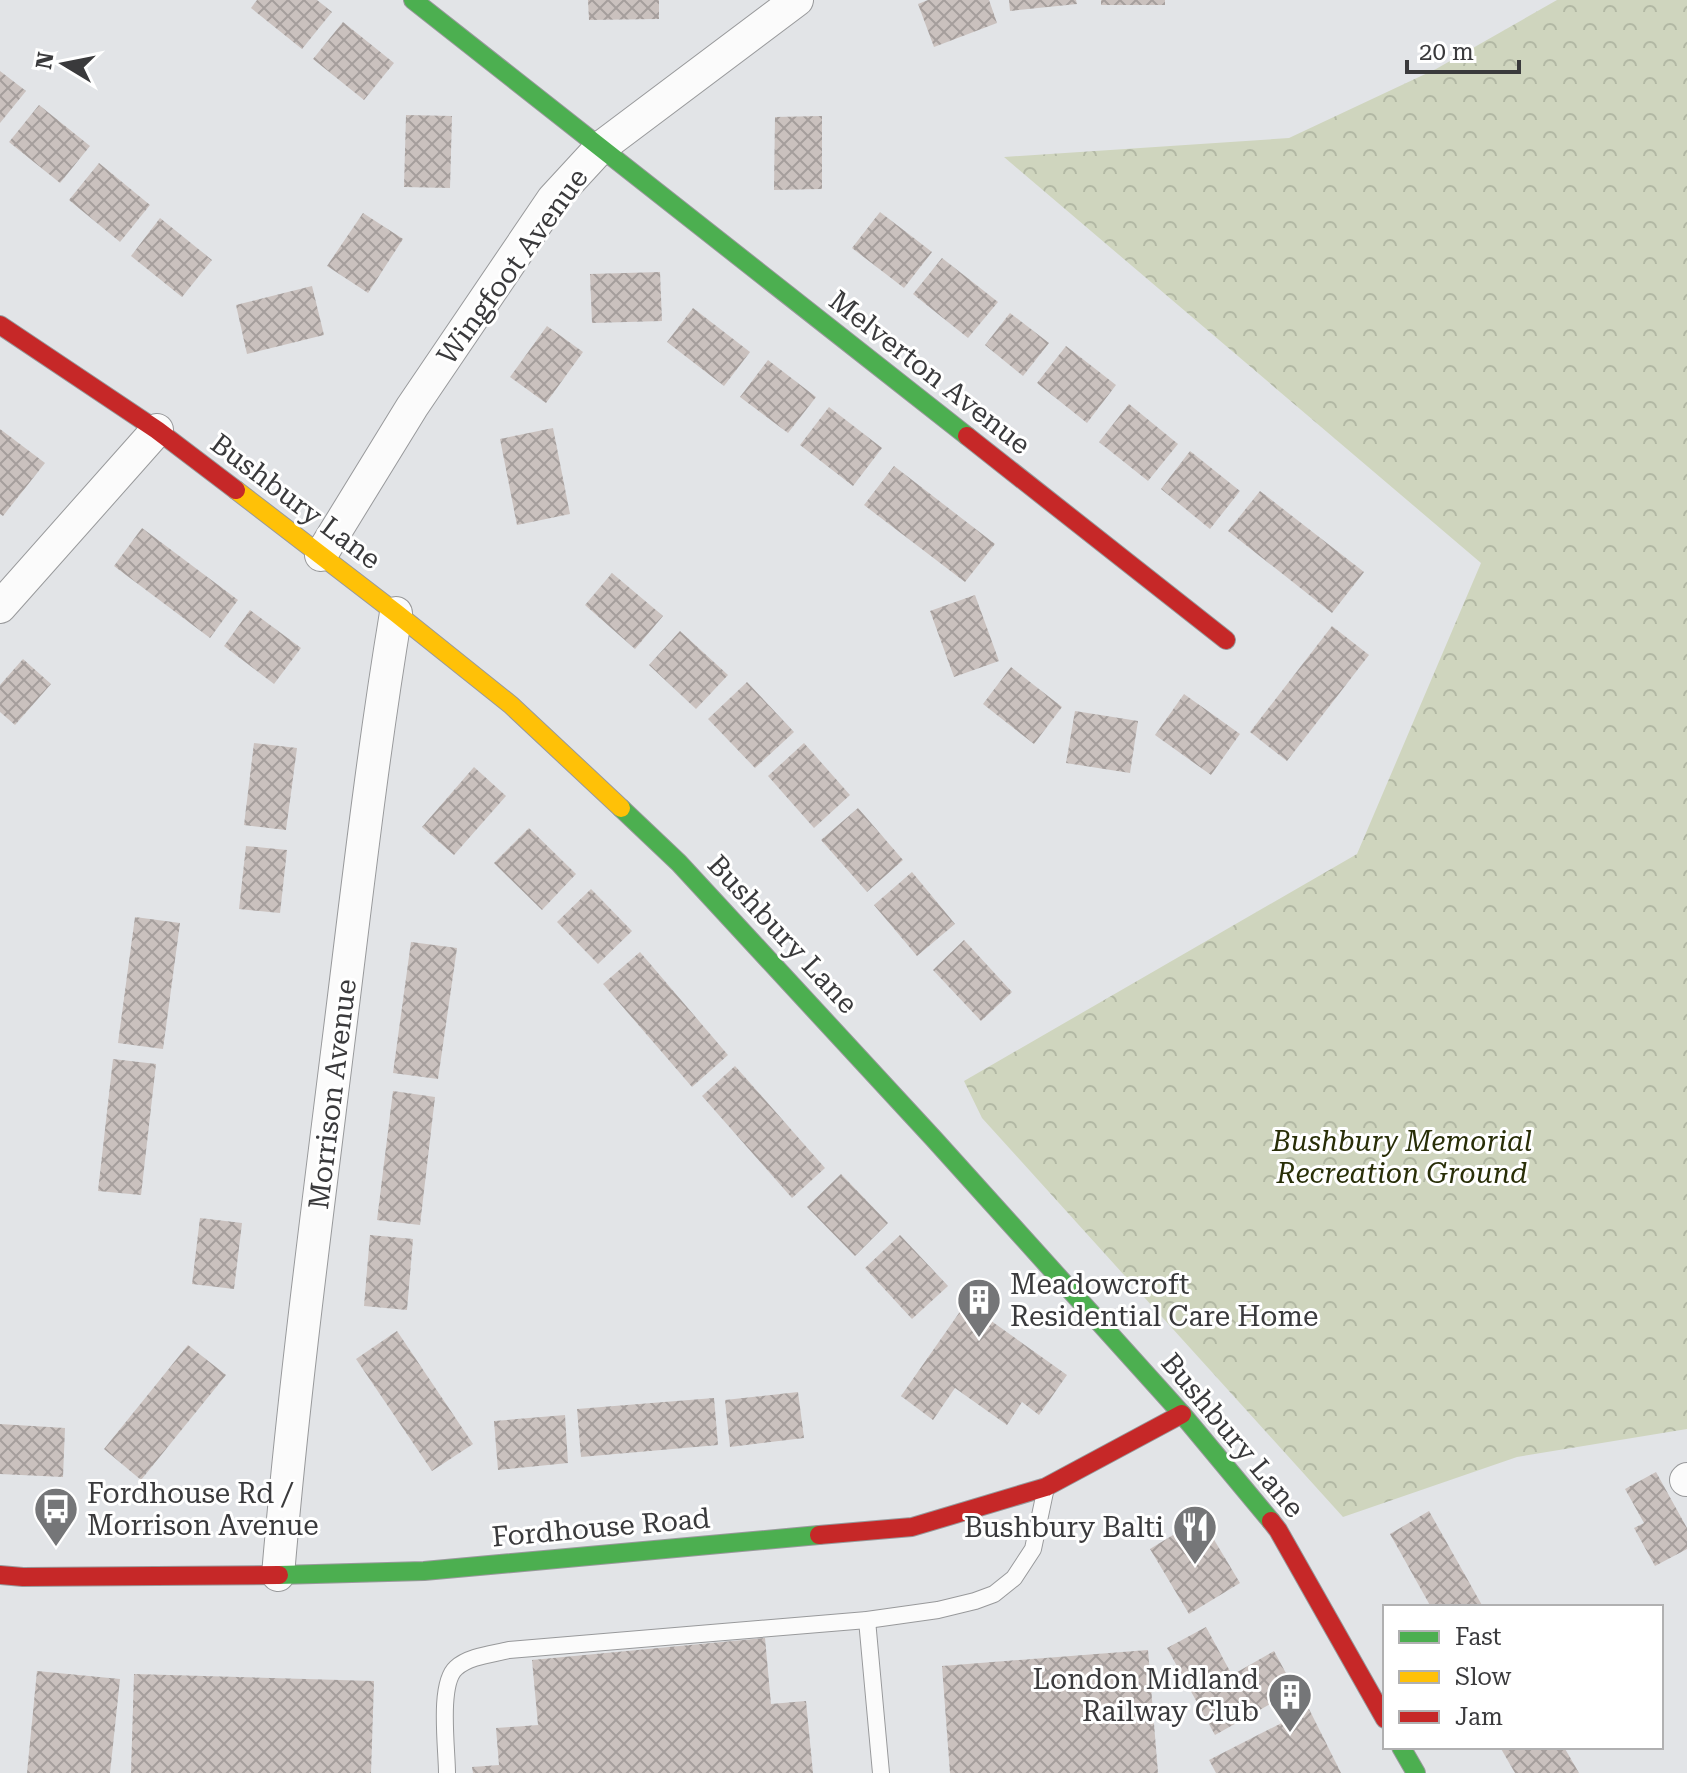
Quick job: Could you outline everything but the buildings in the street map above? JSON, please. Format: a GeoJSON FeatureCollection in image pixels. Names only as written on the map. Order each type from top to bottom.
{"type":"FeatureCollection","features":[{"type":"Feature","properties":{"kind":"street","name":"Melverton Avenue"},"geometry":{"type":"LineString","coordinates":[[413,0],[1226,640]]}},
{"type":"Feature","properties":{"kind":"street","name":"Wingfoot Avenue"},"geometry":{"type":"LineString","coordinates":[[321,555],[412,407],[553,199],[600,148],[797,0]]}},
{"type":"Feature","properties":{"kind":"street","name":"Bushbury Lane"},"geometry":{"type":"LineString","coordinates":[[0,325],[157,430],[396,613],[511,705],[679,863],[1182,1414],[1278,1530],[1383,1715]]}},
{"type":"Feature","properties":{"kind":"street"},"geometry":{"type":"LineString","coordinates":[[0,607],[157,430]]}},
{"type":"Feature","properties":{"kind":"street","name":"Morrison Avenue"},"geometry":{"type":"LineString","coordinates":[[278,1575],[330,1104],[379,714],[396,613]]}},
{"type":"Feature","properties":{"kind":"street","name":"Fordhouse Road"},"geometry":{"type":"LineString","coordinates":[[0,1575],[278,1575],[424,1571],[912,1527],[1046,1487],[1182,1414]]}},
{"type":"Feature","properties":{"kind":"street"},"geometry":{"type":"LineString","coordinates":[[1402,1749],[1416,1773]]}},
{"type":"Feature","properties":{"kind":"lane"},"geometry":{"type":"LineString","coordinates":[[447,1773],[445,1694],[449,1676],[458,1666],[509,1650],[867,1620],[938,1610],[975,1601],[994,1594],[1014,1578],[1033,1549],[1046,1487]]}},
{"type":"Feature","properties":{"kind":"lane"},"geometry":{"type":"LineString","coordinates":[[867,1620],[881,1773]]}},
{"type":"Feature","properties":{"kind":"green space","name":"Bushbury Memorial Recreation Ground"},"geometry":{"type":"Polygon","coordinates":[[[1557,0],[1687,0],[1687,1429],[1517,1457],[1343,1517],[982,1118],[964,1081],[1357,854],[1481,563],[1004,157],[1289,138],[1436,69],[1557,0]]]}},
{"type":"Feature","properties":{"kind":"traffic: fast"},"geometry":{"type":"LineString","coordinates":[[413,0],[967,436]]}},
{"type":"Feature","properties":{"kind":"traffic: fast"},"geometry":{"type":"LineString","coordinates":[[621,808],[679,863],[934,1139],[1182,1414],[1271,1521]]}},
{"type":"Feature","properties":{"kind":"traffic: fast"},"geometry":{"type":"LineString","coordinates":[[279,1575],[424,1571],[819,1535]]}},
{"type":"Feature","properties":{"kind":"traffic: fast"},"geometry":{"type":"LineString","coordinates":[[1402,1749],[1416,1773]]}},
{"type":"Feature","properties":{"kind":"traffic: slow"},"geometry":{"type":"LineString","coordinates":[[236,490],[511,705],[621,808]]}},
{"type":"Feature","properties":{"kind":"traffic: jam"},"geometry":{"type":"LineString","coordinates":[[0,325],[157,430],[236,490]]}},
{"type":"Feature","properties":{"kind":"traffic: jam"},"geometry":{"type":"LineString","coordinates":[[967,436],[1226,640]]}},
{"type":"Feature","properties":{"kind":"traffic: jam"},"geometry":{"type":"LineString","coordinates":[[819,1535],[912,1527],[1046,1487],[1182,1414]]}},
{"type":"Feature","properties":{"kind":"traffic: jam"},"geometry":{"type":"LineString","coordinates":[[1271,1521],[1383,1715]]}},
{"type":"Feature","properties":{"kind":"traffic: jam"},"geometry":{"type":"LineString","coordinates":[[0,1575],[279,1575]]}},
{"type":"Feature","properties":{"kind":"place","name":"Meadowcroft Residential Care Home"},"geometry":{"type":"Point","coordinates":[979,1339]}},
{"type":"Feature","properties":{"kind":"place","name":"Fordhouse Rd / Morrison Avenue"},"geometry":{"type":"Point","coordinates":[56,1548]}},
{"type":"Feature","properties":{"kind":"place","name":"Bushbury Balti"},"geometry":{"type":"Point","coordinates":[1195,1566]}},
{"type":"Feature","properties":{"kind":"place","name":"London Midland Railway Club"},"geometry":{"type":"Point","coordinates":[1290,1734]}}]}
